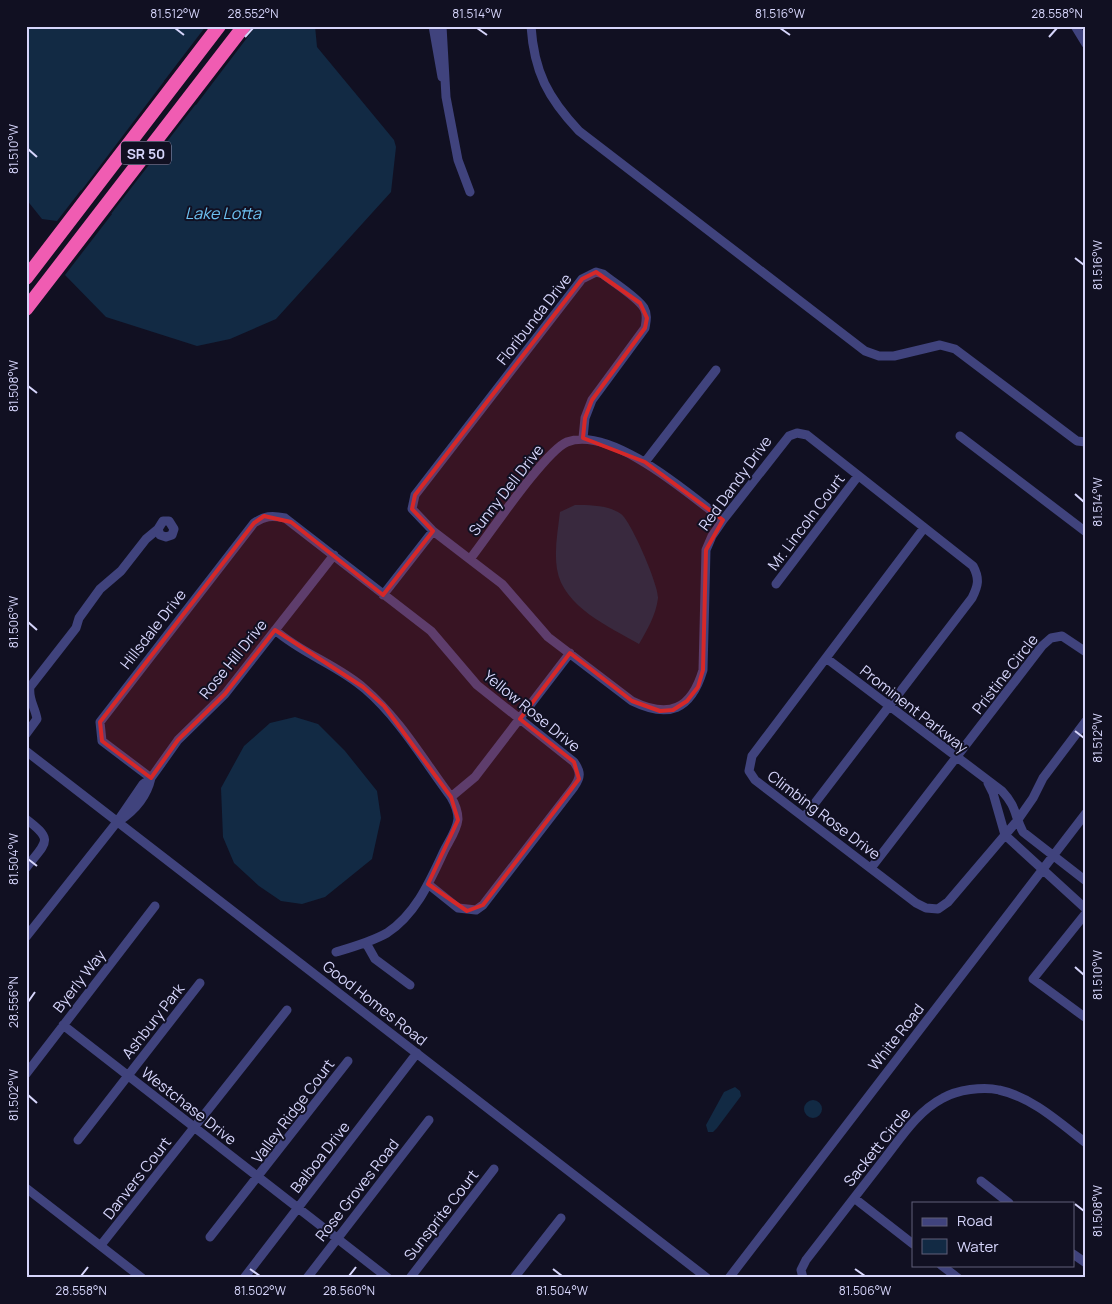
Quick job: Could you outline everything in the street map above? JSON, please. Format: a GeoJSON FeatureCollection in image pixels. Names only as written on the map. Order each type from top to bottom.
{"type":"FeatureCollection","features":[{"type":"Feature","properties":{"kind":"highway","name":"SR 50"},"geometry":{"type":"LineString","coordinates":[[26,278],[219,26]]}},
{"type":"Feature","properties":{"kind":"highway","name":"SR 50"},"geometry":{"type":"LineString","coordinates":[[26,309],[244,26]]}},
{"type":"Feature","properties":{"kind":"highway"},"geometry":{"type":"LineString","coordinates":[[40,260],[55,272]]}},
{"type":"Feature","properties":{"kind":"street"},"geometry":{"type":"LineString","coordinates":[[433,26],[440,74],[444,81]]}},
{"type":"Feature","properties":{"kind":"street"},"geometry":{"type":"LineString","coordinates":[[442,26],[446,60],[444,81],[458,160],[470,192]]}},
{"type":"Feature","properties":{"kind":"street"},"geometry":{"type":"LineString","coordinates":[[531,26],[535,60],[546,88],[560,112],[579,131],[865,351],[879,356],[894,356],[940,345],[955,349],[1077,441],[1086,442]]}},
{"type":"Feature","properties":{"kind":"street"},"geometry":{"type":"LineString","coordinates":[[1074,26],[1086,44]]}},
{"type":"Feature","properties":{"kind":"street","name":"Floribunda Drive"},"geometry":{"type":"LineString","coordinates":[[432,531],[412,509],[411,502],[414,495],[582,279],[596,272],[603,274],[640,303],[645,310],[647,318],[644,328],[592,400],[585,418],[583,438]]}},
{"type":"Feature","properties":{"kind":"street"},"geometry":{"type":"LineString","coordinates":[[645,462],[716,370]]}},
{"type":"Feature","properties":{"kind":"street","name":"Red Dandy Drive"},"geometry":{"type":"LineString","coordinates":[[432,531],[502,584],[543,631],[632,701],[647,708],[660,711],[673,710],[686,701],[698,687],[703,670],[706,550],[712,536],[781,443],[789,436],[797,433],[807,435],[972,566],[978,576],[977,587],[972,598],[805,816]]}},
{"type":"Feature","properties":{"kind":"street"},"geometry":{"type":"LineString","coordinates":[[960,436],[1086,532]]}},
{"type":"Feature","properties":{"kind":"street"},"geometry":{"type":"LineString","coordinates":[[583,438],[627,452],[645,462],[723,520]]}},
{"type":"Feature","properties":{"kind":"street","name":"Sunny Dell Drive"},"geometry":{"type":"LineString","coordinates":[[470,559],[543,463],[567,442],[583,438]]}},
{"type":"Feature","properties":{"kind":"street","name":"Mr. Lincoln Court"},"geometry":{"type":"LineString","coordinates":[[776,584],[858,476]]}},
{"type":"Feature","properties":{"kind":"street","name":"Hillsdale Drive"},"geometry":{"type":"LineString","coordinates":[[150,778],[102,741],[100,722],[254,524],[264,516],[273,515],[291,522]]}},
{"type":"Feature","properties":{"kind":"street","name":"Yellow Rose Drive"},"geometry":{"type":"LineString","coordinates":[[291,522],[431,632],[477,685],[574,762],[580,770],[579,779],[483,905],[476,910],[458,908],[428,884]]}},
{"type":"Feature","properties":{"kind":"street","name":"Climbing Rose Drive"},"geometry":{"type":"LineString","coordinates":[[924,528],[752,756],[749,770],[754,780],[805,816],[916,903],[926,908],[938,909],[948,902],[1017,821]]}},
{"type":"Feature","properties":{"kind":"street"},"geometry":{"type":"LineString","coordinates":[[26,734],[37,719],[36,709],[28,697],[30,687],[76,628],[79,618],[100,589],[121,571],[146,538],[158,529]]}},
{"type":"Feature","properties":{"kind":"street"},"geometry":{"type":"LineString","coordinates":[[384,595],[432,531]]}},
{"type":"Feature","properties":{"kind":"street","name":"Rose Hill Drive"},"geometry":{"type":"LineString","coordinates":[[26,937],[117,822],[130,814],[148,790],[150,778],[178,740],[225,694],[334,555]]}},
{"type":"Feature","properties":{"kind":"street"},"geometry":{"type":"LineString","coordinates":[[275,630],[291,644],[363,687],[384,706],[451,797],[457,809],[458,820],[428,884],[402,920],[386,933],[366,943],[336,952]]}},
{"type":"Feature","properties":{"kind":"street","name":"Pristine Circle"},"geometry":{"type":"LineString","coordinates":[[871,868],[1042,646],[1051,638],[1062,636],[1086,652]]}},
{"type":"Feature","properties":{"kind":"street"},"geometry":{"type":"LineString","coordinates":[[451,797],[475,776],[570,653]]}},
{"type":"Feature","properties":{"kind":"street","name":"Prominent Parkway"},"geometry":{"type":"LineString","coordinates":[[826,658],[1010,800],[1016,808],[1017,821],[1023,832],[1086,881]]}},
{"type":"Feature","properties":{"kind":"street"},"geometry":{"type":"LineString","coordinates":[[1017,821],[1034,798],[1043,778],[1086,721]]}},
{"type":"Feature","properties":{"kind":"street","name":"Good Homes Road"},"geometry":{"type":"LineString","coordinates":[[26,751],[707,1278]]}},
{"type":"Feature","properties":{"kind":"street","name":"Prominent Parkway"},"geometry":{"type":"LineString","coordinates":[[986,781],[993,792],[1005,835]]}},
{"type":"Feature","properties":{"kind":"street","name":"White Road"},"geometry":{"type":"LineString","coordinates":[[729,1278],[1086,813]]}},
{"type":"Feature","properties":{"kind":"street"},"geometry":{"type":"LineString","coordinates":[[26,819],[41,830],[45,835],[45,841],[26,868]]}},
{"type":"Feature","properties":{"kind":"street"},"geometry":{"type":"LineString","coordinates":[[1005,835],[1086,911],[1033,979],[1086,1018]]}},
{"type":"Feature","properties":{"kind":"street","name":"Byerly Way"},"geometry":{"type":"LineString","coordinates":[[26,1074],[155,906]]}},
{"type":"Feature","properties":{"kind":"street"},"geometry":{"type":"LineString","coordinates":[[366,943],[375,959],[410,985]]}},
{"type":"Feature","properties":{"kind":"street","name":"Ashbury Park"},"geometry":{"type":"LineString","coordinates":[[78,1140],[200,983]]}},
{"type":"Feature","properties":{"kind":"street","name":"Danvers Court"},"geometry":{"type":"LineString","coordinates":[[101,1245],[287,1010]]}},
{"type":"Feature","properties":{"kind":"street","name":"Westchase Drive"},"geometry":{"type":"LineString","coordinates":[[63,1025],[388,1278]]}},
{"type":"Feature","properties":{"kind":"street","name":"Balboa Drive"},"geometry":{"type":"LineString","coordinates":[[244,1278],[417,1053]]}},
{"type":"Feature","properties":{"kind":"street","name":"Valley Ridge Court"},"geometry":{"type":"LineString","coordinates":[[210,1237],[259,1177],[348,1061]]}},
{"type":"Feature","properties":{"kind":"street","name":"Sackett Circle"},"geometry":{"type":"LineString","coordinates":[[803,1278],[801,1270],[806,1260],[854,1198],[921,1114],[944,1097],[974,1089],[998,1090],[1022,1098],[1052,1116],[1086,1143]]}},
{"type":"Feature","properties":{"kind":"street","name":"Rose Groves Road"},"geometry":{"type":"LineString","coordinates":[[307,1278],[429,1120]]}},
{"type":"Feature","properties":{"kind":"street","name":"Sunsprite Court"},"geometry":{"type":"LineString","coordinates":[[410,1278],[494,1169]]}},
{"type":"Feature","properties":{"kind":"street"},"geometry":{"type":"LineString","coordinates":[[981,1181],[1008,1202]]}},
{"type":"Feature","properties":{"kind":"street"},"geometry":{"type":"LineString","coordinates":[[26,1188],[142,1278]]}},
{"type":"Feature","properties":{"kind":"street"},"geometry":{"type":"LineString","coordinates":[[854,1198],[912,1243]]}},
{"type":"Feature","properties":{"kind":"street"},"geometry":{"type":"LineString","coordinates":[[514,1278],[560,1218]]}},
{"type":"Feature","properties":{"kind":"street"},"geometry":{"type":"LineString","coordinates":[[1074,1255],[1086,1264]]}},
{"type":"Feature","properties":{"kind":"street"},"geometry":{"type":"LineString","coordinates":[[942,1266],[958,1278]]}},
{"type":"Feature","properties":{"kind":"highlighted area"},"geometry":{"type":"Polygon","coordinates":[[[596,272],[640,303],[647,318],[645,328],[592,400],[585,418],[583,438],[645,462],[723,520],[706,550],[703,670],[698,687],[687,701],[673,710],[660,711],[632,701],[570,653],[520,719],[574,762],[579,779],[483,905],[467,911],[428,884],[458,820],[451,797],[384,706],[363,687],[275,630],[225,694],[178,740],[151,778],[102,741],[100,722],[254,523],[264,516],[291,522],[383,595],[433,531],[412,509],[415,495],[582,279],[596,272]]]}},
{"type":"Feature","properties":{"kind":"water","name":"Lake Lotta"},"geometry":{"type":"Polygon","coordinates":[[[26,26],[206,26],[164,81],[196,105],[256,26],[315,26],[317,47],[394,140],[396,147],[391,192],[276,319],[230,339],[197,346],[106,317],[65,275],[112,214],[81,190],[57,221],[42,219],[26,199],[26,26]]]}},
{"type":"Feature","properties":{"kind":"water"},"geometry":{"type":"Polygon","coordinates":[[[575,505],[599,506],[616,511],[626,519],[637,540],[654,581],[658,598],[653,616],[639,644],[589,614],[568,594],[561,582],[557,569],[556,555],[560,512],[575,505]]]}},
{"type":"Feature","properties":{"kind":"water"},"geometry":{"type":"Polygon","coordinates":[[[295,717],[318,724],[345,751],[377,791],[381,818],[372,859],[325,897],[302,904],[281,901],[259,886],[234,863],[223,837],[221,788],[244,746],[270,723],[295,717]]]}},
{"type":"Feature","properties":{"kind":"water"},"geometry":{"type":"Polygon","coordinates":[[[735,1087],[740,1091],[741,1096],[717,1128],[713,1132],[708,1132],[706,1125],[724,1092],[735,1087]]]}},
{"type":"Feature","properties":{"kind":"water"},"geometry":{"type":"Polygon","coordinates":[[[813,1100],[819,1103],[822,1109],[819,1115],[813,1118],[807,1115],[804,1109],[807,1103],[813,1100]]]}},
{"type":"Feature","properties":{"kind":"pier"},"geometry":{"type":"Polygon","coordinates":[[[165,80],[196,104],[111,214],[81,191],[165,80]]]}}]}
